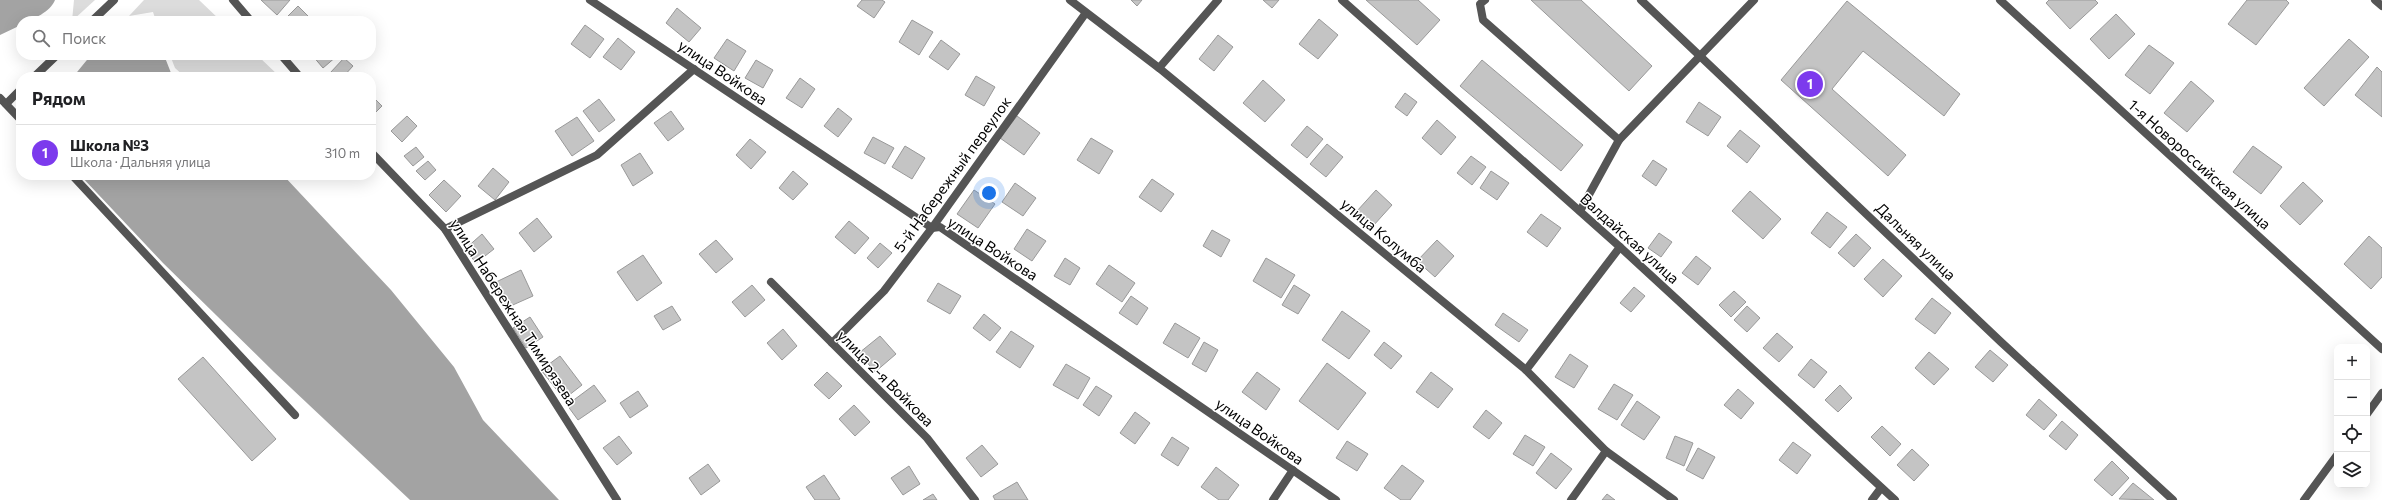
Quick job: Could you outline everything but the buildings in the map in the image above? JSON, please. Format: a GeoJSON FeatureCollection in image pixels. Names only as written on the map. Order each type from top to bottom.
{"type":"FeatureCollection","features":[{"type":"Feature","properties":{"kind":"street"},"geometry":{"type":"LineString","coordinates":[[97,16],[114,0]]}},
{"type":"Feature","properties":{"kind":"street"},"geometry":{"type":"LineString","coordinates":[[233,0],[247,16]]}},
{"type":"Feature","properties":{"kind":"street","name":"улица Войкова"},"geometry":{"type":"LineString","coordinates":[[590,0],[932,228],[940,227],[1336,500]]}},
{"type":"Feature","properties":{"kind":"street","name":"улица Колумба"},"geometry":{"type":"LineString","coordinates":[[1070,0],[1085,14],[1159,68],[1526,370],[1606,450],[1674,500]]}},
{"type":"Feature","properties":{"kind":"street"},"geometry":{"type":"LineString","coordinates":[[1159,68],[1218,0]]}},
{"type":"Feature","properties":{"kind":"street","name":"Валдайская улица"},"geometry":{"type":"LineString","coordinates":[[1342,0],[1620,247],[1895,500]]}},
{"type":"Feature","properties":{"kind":"street"},"geometry":{"type":"LineString","coordinates":[[1485,0],[1480,4],[1483,20],[1619,140]]}},
{"type":"Feature","properties":{"kind":"street","name":"Дальняя улица"},"geometry":{"type":"LineString","coordinates":[[1641,0],[1700,54],[2001,342],[2173,500]]}},
{"type":"Feature","properties":{"kind":"street"},"geometry":{"type":"LineString","coordinates":[[1580,211],[1619,140],[1700,54],[1754,0]]}},
{"type":"Feature","properties":{"kind":"street","name":"1-я Новороссийская улица"},"geometry":{"type":"LineString","coordinates":[[2000,0],[2382,349]]}},
{"type":"Feature","properties":{"kind":"street"},"geometry":{"type":"LineString","coordinates":[[2375,0],[2382,6]]}},
{"type":"Feature","properties":{"kind":"street","name":"5-й Набережный переулок"},"geometry":{"type":"LineString","coordinates":[[832,343],[884,291],[932,228],[1085,14]]}},
{"type":"Feature","properties":{"kind":"street"},"geometry":{"type":"LineString","coordinates":[[39,72],[52,60]]}},
{"type":"Feature","properties":{"kind":"street"},"geometry":{"type":"LineString","coordinates":[[285,60],[296,72]]}},
{"type":"Feature","properties":{"kind":"street"},"geometry":{"type":"LineString","coordinates":[[445,229],[597,155],[694,69]]}},
{"type":"Feature","properties":{"kind":"street"},"geometry":{"type":"LineString","coordinates":[[16,92],[3,101],[16,115]]}},
{"type":"Feature","properties":{"kind":"street","name":"улица Набережная Тимирязева"},"geometry":{"type":"LineString","coordinates":[[376,157],[445,229],[617,500]]}},
{"type":"Feature","properties":{"kind":"street"},"geometry":{"type":"LineString","coordinates":[[77,180],[294,415]]}},
{"type":"Feature","properties":{"kind":"street"},"geometry":{"type":"LineString","coordinates":[[1526,370],[1620,247]]}},
{"type":"Feature","properties":{"kind":"street","name":"улица 2-я Войкова"},"geometry":{"type":"LineString","coordinates":[[771,282],[927,438],[975,500]]}},
{"type":"Feature","properties":{"kind":"street"},"geometry":{"type":"LineString","coordinates":[[2370,410],[2382,393]]}},
{"type":"Feature","properties":{"kind":"street"},"geometry":{"type":"LineString","coordinates":[[1572,500],[1606,450]]}},
{"type":"Feature","properties":{"kind":"street"},"geometry":{"type":"LineString","coordinates":[[2304,500],[2334,459]]}},
{"type":"Feature","properties":{"kind":"street"},"geometry":{"type":"LineString","coordinates":[[1273,500],[1293,470]]}},
{"type":"Feature","properties":{"kind":"street"},"geometry":{"type":"LineString","coordinates":[[1872,500],[1881,488]]}},
{"type":"Feature","properties":{"kind":"shaded area"},"geometry":{"type":"Polygon","coordinates":[[[0,0],[55,0],[50,8],[41,15],[16,16],[16,27],[0,35],[0,0]]]}},
{"type":"Feature","properties":{"kind":"shaded area"},"geometry":{"type":"Polygon","coordinates":[[[74,0],[95,0],[77,16],[72,16],[74,0]]]}},
{"type":"Feature","properties":{"kind":"shaded area"},"geometry":{"type":"Polygon","coordinates":[[[144,0],[199,0],[216,16],[154,16],[153,12],[129,16],[144,0]]]}},
{"type":"Feature","properties":{"kind":"shaded area"},"geometry":{"type":"Polygon","coordinates":[[[87,60],[166,60],[171,72],[77,72],[87,60]]]}},
{"type":"Feature","properties":{"kind":"shaded area"},"geometry":{"type":"Polygon","coordinates":[[[172,60],[262,60],[275,72],[179,72],[175,68],[172,60]]]}},
{"type":"Feature","properties":{"kind":"shaded area"},"geometry":{"type":"Polygon","coordinates":[[[85,180],[288,180],[391,290],[454,367],[483,420],[559,500],[410,500],[274,372],[163,263],[85,180]]]}},
{"type":"Feature","properties":{"kind":"place","name":"Школа №3"},"geometry":{"type":"Point","coordinates":[1810,84]}}]}
